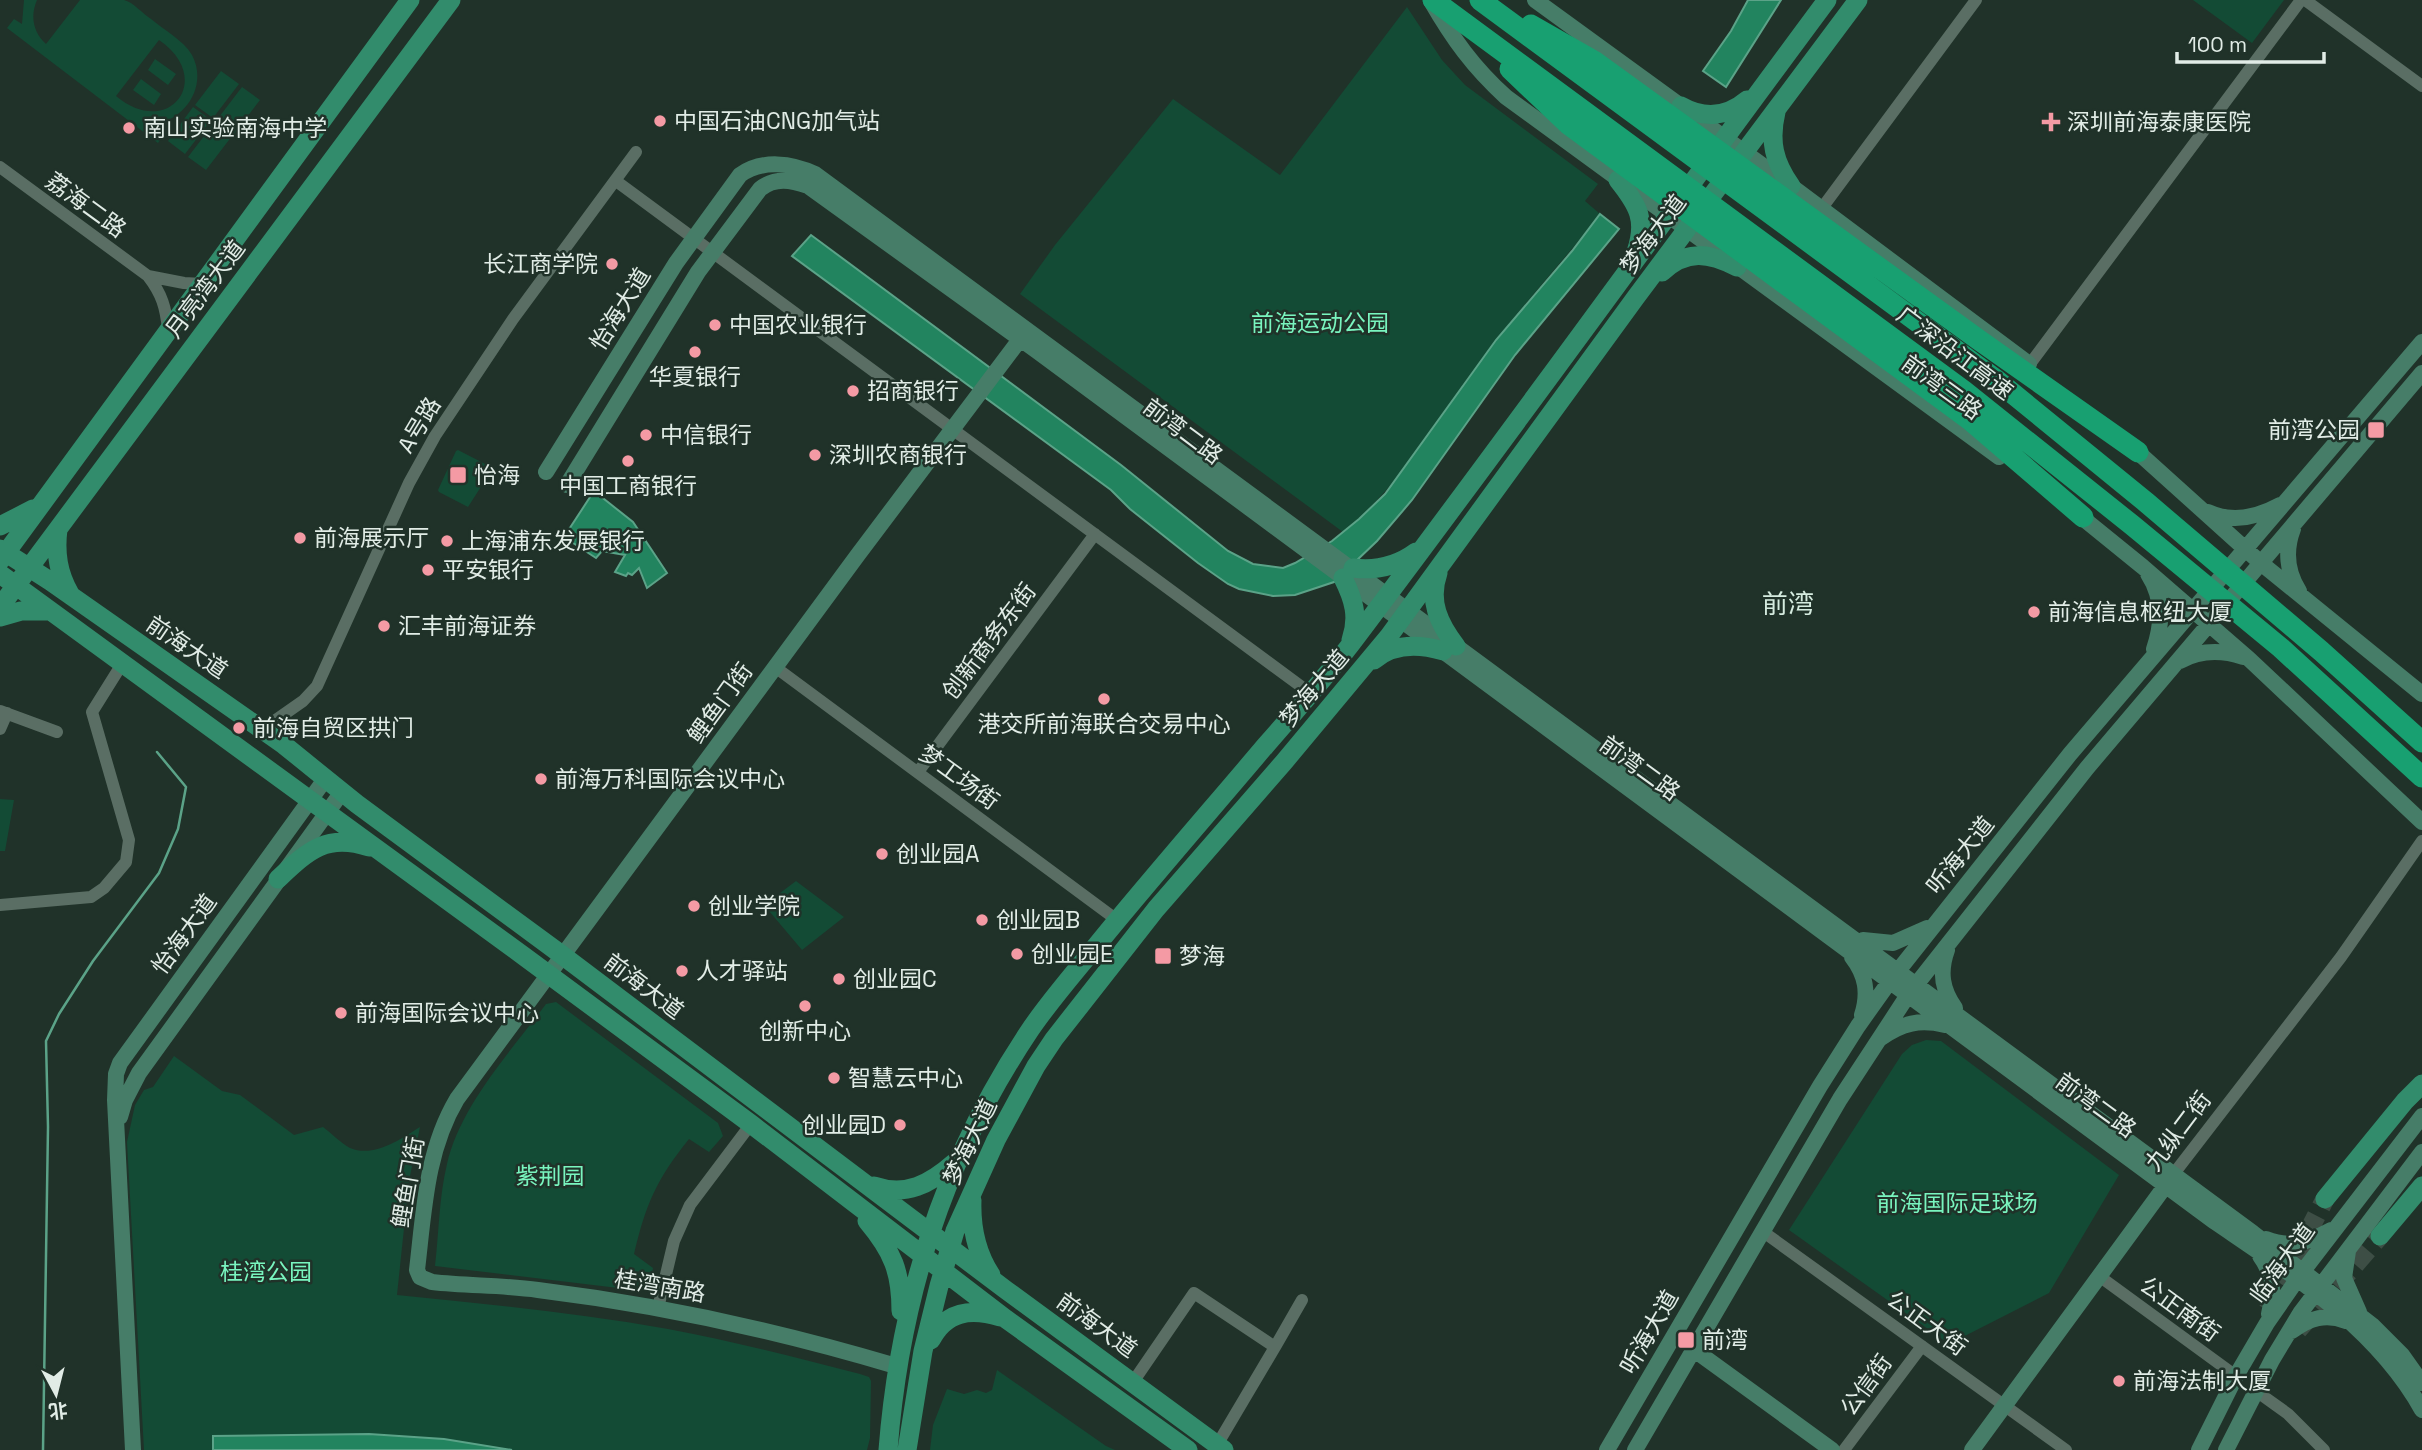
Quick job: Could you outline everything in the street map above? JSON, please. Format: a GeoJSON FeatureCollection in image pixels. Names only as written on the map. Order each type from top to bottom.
{"type":"FeatureCollection","features":[{"type":"Feature","properties":{"kind":"highway","name":"广深沿江高速"},"geometry":{"type":"LineString","coordinates":[[1432,0],[1964,391],[2281,648],[2422,778]]}},
{"type":"Feature","properties":{"kind":"highway","name":"广深沿江高速"},"geometry":{"type":"LineString","coordinates":[[1482,0],[1995,379],[2311,642],[2422,742]]}},
{"type":"Feature","properties":{"kind":"highway"},"geometry":{"type":"LineString","coordinates":[[1482,0],[1573,47],[1594,61],[2138,452]]}},
{"type":"Feature","properties":{"kind":"highway"},"geometry":{"type":"LineString","coordinates":[[1458,19],[1537,97],[1569,124],[1988,434],[2083,517]]}},
{"type":"Feature","properties":{"kind":"main road","name":"月亮湾大道"},"geometry":{"type":"LineString","coordinates":[[2,554],[45,500],[410,0]]}},
{"type":"Feature","properties":{"kind":"main road","name":"月亮湾大道"},"geometry":{"type":"LineString","coordinates":[[0,607],[8,580],[29,567],[451,0]]}},
{"type":"Feature","properties":{"kind":"main road","name":"前湾三路"},"geometry":{"type":"LineString","coordinates":[[1432,0],[1462,52],[1490,82],[1535,119],[1686,230],[2083,517],[2210,624],[2422,821]]}},
{"type":"Feature","properties":{"kind":"main road"},"geometry":{"type":"LineString","coordinates":[[1535,0],[1822,208],[2030,365],[2138,452],[2262,564],[2422,694]]}},
{"type":"Feature","properties":{"kind":"main road","name":"梦海大道"},"geometry":{"type":"LineString","coordinates":[[888,1450],[896,1366],[930,1231],[957,1160],[994,1089],[1034,1025],[1117,920],[1348,648],[1827,0]]}},
{"type":"Feature","properties":{"kind":"main road","name":"梦海大道"},"geometry":{"type":"LineString","coordinates":[[906,1450],[921,1367],[950,1247],[996,1140],[1036,1066],[1068,1019],[1156,909],[1360,672],[1404,615],[1636,297],[1858,0]]}},
{"type":"Feature","properties":{"kind":"main road"},"geometry":{"type":"LineString","coordinates":[[1681,106],[1698,113],[1719,114],[1740,106],[1762,88]]}},
{"type":"Feature","properties":{"kind":"main road"},"geometry":{"type":"LineString","coordinates":[[1778,106],[1773,123],[1772,145],[1777,163],[1791,186]]}},
{"type":"Feature","properties":{"kind":"main road","name":"怡海大道"},"geometry":{"type":"LineString","coordinates":[[546,472],[660,287],[740,175],[755,167],[775,164],[796,166],[811,180]]}},
{"type":"Feature","properties":{"kind":"main road","name":"怡海大道"},"geometry":{"type":"LineString","coordinates":[[568,485],[712,251],[760,188],[785,180],[811,180]]}},
{"type":"Feature","properties":{"kind":"main road","name":"前湾二路"},"geometry":{"type":"LineString","coordinates":[[811,180],[1024,334],[2300,1275],[2402,1355],[2422,1383]]}},
{"type":"Feature","properties":{"kind":"main road"},"geometry":{"type":"LineString","coordinates":[[1618,180],[1634,201],[1639,213],[1640,237],[1631,265]]}},
{"type":"Feature","properties":{"kind":"main road"},"geometry":{"type":"LineString","coordinates":[[1636,297],[1678,260],[1703,255],[1717,257],[1737,267]]}},
{"type":"Feature","properties":{"kind":"main road","name":"鲤鱼门街"},"geometry":{"type":"LineString","coordinates":[[416,1270],[430,1166],[444,1123],[464,1088],[1024,334]]}},
{"type":"Feature","properties":{"kind":"main road","name":"听海大道"},"geometry":{"type":"LineString","coordinates":[[1607,1450],[1820,1086],[1894,975],[2152,655],[2422,342]]}},
{"type":"Feature","properties":{"kind":"main road","name":"听海大道"},"geometry":{"type":"LineString","coordinates":[[1635,1450],[1762,1231],[1877,1041],[1913,989],[2087,768],[2422,373]]}},
{"type":"Feature","properties":{"kind":"main road"},"geometry":{"type":"LineString","coordinates":[[0,526],[45,500]]}},
{"type":"Feature","properties":{"kind":"main road"},"geometry":{"type":"LineString","coordinates":[[2201,509],[2227,518],[2240,518],[2270,510],[2286,502]]}},
{"type":"Feature","properties":{"kind":"main road"},"geometry":{"type":"LineString","coordinates":[[2295,524],[2288,556],[2293,581],[2302,596]]}},
{"type":"Feature","properties":{"kind":"main road"},"geometry":{"type":"LineString","coordinates":[[59,526],[57,560],[70,595]]}},
{"type":"Feature","properties":{"kind":"main road"},"geometry":{"type":"LineString","coordinates":[[1348,648],[1355,626],[1356,608],[1348,573],[1390,566],[1409,558],[1429,540]]}},
{"type":"Feature","properties":{"kind":"main road","name":"前海大道"},"geometry":{"type":"LineString","coordinates":[[2,554],[29,567],[263,729],[342,792],[1220,1448]]}},
{"type":"Feature","properties":{"kind":"main road"},"geometry":{"type":"LineString","coordinates":[[1360,672],[1379,656],[1402,647],[1450,648],[1435,609],[1436,579],[1441,565]]}},
{"type":"Feature","properties":{"kind":"main road"},"geometry":{"type":"LineString","coordinates":[[2143,566],[2153,582],[2161,611],[2152,655]]}},
{"type":"Feature","properties":{"kind":"main road","name":"前海大道"},"geometry":{"type":"LineString","coordinates":[[8,580],[548,974],[751,1124],[1006,1319],[1188,1450]]}},
{"type":"Feature","properties":{"kind":"main road"},"geometry":{"type":"LineString","coordinates":[[0,617],[20,611],[51,611]]}},
{"type":"Feature","properties":{"kind":"main road"},"geometry":{"type":"LineString","coordinates":[[2173,667],[2182,660],[2202,653],[2224,652],[2249,659]]}},
{"type":"Feature","properties":{"kind":"main road","name":"怡海大道"},"geometry":{"type":"LineString","coordinates":[[133,1450],[116,1074],[124,1055],[326,779]]}},
{"type":"Feature","properties":{"kind":"main road","name":"怡海大道"},"geometry":{"type":"LineString","coordinates":[[117,1129],[125,1100],[139,1073],[342,792]]}},
{"type":"Feature","properties":{"kind":"main road"},"geometry":{"type":"LineString","coordinates":[[278,879],[304,856],[326,843],[346,841],[384,854]]}},
{"type":"Feature","properties":{"kind":"main road"},"geometry":{"type":"LineString","coordinates":[[1846,940],[1893,943],[1933,925]]}},
{"type":"Feature","properties":{"kind":"main road"},"geometry":{"type":"LineString","coordinates":[[1846,940],[1865,981],[1866,1001],[1858,1026]]}},
{"type":"Feature","properties":{"kind":"main road"},"geometry":{"type":"LineString","coordinates":[[1950,942],[1943,964],[1943,983],[1962,1025]]}},
{"type":"Feature","properties":{"kind":"main road"},"geometry":{"type":"LineString","coordinates":[[1877,1041],[1892,1030],[1914,1022],[1962,1025]]}},
{"type":"Feature","properties":{"kind":"main road"},"geometry":{"type":"LineString","coordinates":[[2325,1199],[2422,1084]]}},
{"type":"Feature","properties":{"kind":"main road","name":"临海大道"},"geometry":{"type":"LineString","coordinates":[[2199,1450],[2236,1376],[2267,1323],[2300,1275],[2422,1116]]}},
{"type":"Feature","properties":{"kind":"main road","name":"临海大道"},"geometry":{"type":"LineString","coordinates":[[2226,1450],[2256,1391],[2317,1289],[2422,1152]]}},
{"type":"Feature","properties":{"kind":"main road"},"geometry":{"type":"LineString","coordinates":[[863,1182],[892,1190],[916,1188],[935,1179],[957,1160]]}},
{"type":"Feature","properties":{"kind":"main road","name":"九纵二街"},"geometry":{"type":"LineString","coordinates":[[1972,1450],[2170,1179]]}},
{"type":"Feature","properties":{"kind":"main road"},"geometry":{"type":"LineString","coordinates":[[2380,1236],[2422,1186]]}},
{"type":"Feature","properties":{"kind":"main road"},"geometry":{"type":"LineString","coordinates":[[973,1189],[972,1216],[979,1252],[991,1275],[1006,1290]]}},
{"type":"Feature","properties":{"kind":"main road"},"geometry":{"type":"LineString","coordinates":[[851,1202],[885,1243],[895,1263],[900,1290],[902,1338]]}},
{"type":"Feature","properties":{"kind":"main road"},"geometry":{"type":"LineString","coordinates":[[2254,1241],[2297,1245],[2336,1227]]}},
{"type":"Feature","properties":{"kind":"main road"},"geometry":{"type":"LineString","coordinates":[[2254,1241],[2272,1279],[2273,1295],[2267,1323]]}},
{"type":"Feature","properties":{"kind":"main road"},"geometry":{"type":"LineString","coordinates":[[2288,1335],[2302,1323],[2320,1317],[2355,1318],[2344,1279],[2346,1256],[2351,1245]]}},
{"type":"Feature","properties":{"kind":"main road","name":"桂湾南路"},"geometry":{"type":"LineString","coordinates":[[416,1270],[420,1276],[432,1282],[520,1287],[658,1308],[772,1332],[896,1366]]}},
{"type":"Feature","properties":{"kind":"main road"},"geometry":{"type":"LineString","coordinates":[[921,1367],[936,1331],[953,1315],[977,1311],[1006,1319]]}},
{"type":"Feature","properties":{"kind":"main road","name":"前湾二路"},"geometry":{"type":"LineString","coordinates":[[2355,1318],[2422,1410]]}},
{"type":"Feature","properties":{"kind":"main road"},"geometry":{"type":"LineString","coordinates":[[1693,1349],[1832,1450]]}},
{"type":"Feature","properties":{"kind":"street"},"geometry":{"type":"LineString","coordinates":[[1822,208],[1976,0]]}},
{"type":"Feature","properties":{"kind":"street"},"geometry":{"type":"LineString","coordinates":[[2030,365],[2303,0],[2422,86]]}},
{"type":"Feature","properties":{"kind":"street","name":"A号路"},"geometry":{"type":"LineString","coordinates":[[263,729],[293,709],[317,687],[409,483],[435,436],[507,327],[636,152]]}},
{"type":"Feature","properties":{"kind":"street","name":"荔海二路"},"geometry":{"type":"LineString","coordinates":[[0,167],[148,276],[166,306],[168,331]]}},
{"type":"Feature","properties":{"kind":"street"},"geometry":{"type":"LineString","coordinates":[[616,181],[1310,693]]}},
{"type":"Feature","properties":{"kind":"street","name":"荔海二路"},"geometry":{"type":"LineString","coordinates":[[148,276],[184,284],[203,284]]}},
{"type":"Feature","properties":{"kind":"street","name":"创新商务东街"},"geometry":{"type":"LineString","coordinates":[[918,772],[1095,534]]}},
{"type":"Feature","properties":{"kind":"street"},"geometry":{"type":"LineString","coordinates":[[0,905],[91,897],[103,888],[126,862],[130,840],[92,712],[122,664]]}},
{"type":"Feature","properties":{"kind":"street","name":"梦工场街"},"geometry":{"type":"LineString","coordinates":[[775,667],[1117,920]]}},
{"type":"Feature","properties":{"kind":"street"},"geometry":{"type":"LineString","coordinates":[[0,729],[3,713],[57,732]]}},
{"type":"Feature","properties":{"kind":"street","name":"九纵二街"},"geometry":{"type":"LineString","coordinates":[[2170,1179],[2341,957],[2422,841]]}},
{"type":"Feature","properties":{"kind":"street"},"geometry":{"type":"LineString","coordinates":[[658,1308],[674,1241],[690,1205],[751,1124]]}},
{"type":"Feature","properties":{"kind":"street","name":"公正大街"},"geometry":{"type":"LineString","coordinates":[[1762,1231],[2066,1450]]}},
{"type":"Feature","properties":{"kind":"street","name":"公正南街"},"geometry":{"type":"LineString","coordinates":[[2099,1276],[2236,1376]]}},
{"type":"Feature","properties":{"kind":"street"},"geometry":{"type":"LineString","coordinates":[[1133,1381],[1194,1293],[1275,1347]]}},
{"type":"Feature","properties":{"kind":"street"},"geometry":{"type":"LineString","coordinates":[[1220,1448],[1302,1300]]}},
{"type":"Feature","properties":{"kind":"street","name":"公信街"},"geometry":{"type":"LineString","coordinates":[[1844,1450],[1922,1346]]}},
{"type":"Feature","properties":{"kind":"street"},"geometry":{"type":"LineString","coordinates":[[2256,1391],[2288,1414],[2324,1450]]}},
{"type":"Feature","properties":{"kind":"green space"},"geometry":{"type":"Polygon","coordinates":[[[24,0],[37,0],[34,23],[46,44],[80,0],[127,1],[184,45],[192,55],[197,78],[191,99],[176,116],[154,124],[165,133],[158,143],[7,28],[14,19],[22,24],[24,0]],[[159,40],[116,96],[135,108],[153,111],[167,108],[178,99],[184,86],[184,71],[176,55],[159,40]]]}},
{"type":"Feature","properties":{"kind":"green space"},"geometry":{"type":"Polygon","coordinates":[[[2193,0],[2284,0],[2252,43],[2193,0]]]}},
{"type":"Feature","properties":{"kind":"green space","name":"前海运动公园"},"geometry":{"type":"Polygon","coordinates":[[[1407,7],[1442,60],[1465,85],[1598,184],[1585,201],[1600,214],[1495,342],[1406,466],[1366,512],[1343,532],[1020,294],[1055,245],[1173,99],[1280,175],[1407,7]]]}},
{"type":"Feature","properties":{"kind":"green space"},"geometry":{"type":"Polygon","coordinates":[[[155,59],[176,74],[168,85],[148,70],[155,59]]]}},
{"type":"Feature","properties":{"kind":"green space"},"geometry":{"type":"Polygon","coordinates":[[[221,71],[239,84],[213,118],[195,105],[221,71]]]}},
{"type":"Feature","properties":{"kind":"green space"},"geometry":{"type":"Polygon","coordinates":[[[141,79],[161,94],[154,105],[133,90],[141,79]]]}},
{"type":"Feature","properties":{"kind":"green space"},"geometry":{"type":"Polygon","coordinates":[[[242,87],[260,100],[234,134],[216,121],[242,87]]]}},
{"type":"Feature","properties":{"kind":"green space"},"geometry":{"type":"Polygon","coordinates":[[[193,107],[211,120],[185,154],[168,141],[193,107]]]}},
{"type":"Feature","properties":{"kind":"green space"},"geometry":{"type":"Polygon","coordinates":[[[214,123],[232,136],[206,170],[188,157],[214,123]]]}},
{"type":"Feature","properties":{"kind":"green space"},"geometry":{"type":"Polygon","coordinates":[[[458,450],[493,468],[468,507],[438,490],[458,450]]]}},
{"type":"Feature","properties":{"kind":"green space"},"geometry":{"type":"Polygon","coordinates":[[[0,799],[14,800],[5,851],[0,851],[0,799]]]}},
{"type":"Feature","properties":{"kind":"green space"},"geometry":{"type":"Polygon","coordinates":[[[796,881],[844,917],[802,950],[764,905],[796,881]]]}},
{"type":"Feature","properties":{"kind":"green space","name":"紫荆园"},"geometry":{"type":"Polygon","coordinates":[[[556,1002],[718,1123],[723,1136],[709,1152],[689,1139],[660,1180],[648,1206],[634,1254],[653,1268],[650,1286],[643,1291],[435,1266],[444,1176],[463,1121],[488,1080],[546,1004],[556,1002]]]}},
{"type":"Feature","properties":{"kind":"green space","name":"前海国际足球场"},"geometry":{"type":"Polygon","coordinates":[[[1926,1040],[1941,1041],[2119,1175],[2049,1293],[1949,1344],[1789,1230],[1902,1054],[1912,1045],[1926,1040]]]}},
{"type":"Feature","properties":{"kind":"green space","name":"桂湾公园"},"geometry":{"type":"Polygon","coordinates":[[[174,1056],[222,1091],[240,1095],[294,1135],[323,1127],[350,1148],[368,1151],[387,1146],[420,1127],[409,1181],[397,1295],[634,1323],[741,1344],[860,1374],[869,1377],[871,1381],[870,1438],[867,1450],[144,1450],[127,1142],[135,1105],[144,1090],[153,1087],[174,1056]]]}},
{"type":"Feature","properties":{"kind":"green space"},"geometry":{"type":"Polygon","coordinates":[[[997,1370],[1115,1450],[930,1450],[933,1425],[947,1389],[964,1394],[977,1390],[986,1393],[992,1390],[997,1370]]]}},
{"type":"Feature","properties":{"kind":"shaded area"},"geometry":{"type":"Polygon","coordinates":[[[1748,0],[1781,0],[1726,87],[1703,71],[1731,31],[1748,0]]]}},
{"type":"Feature","properties":{"kind":"shaded area"},"geometry":{"type":"Polygon","coordinates":[[[1600,214],[1619,229],[1515,355],[1412,500],[1377,541],[1334,582],[1295,595],[1273,596],[1228,584],[1130,509],[1111,490],[792,256],[811,235],[1121,465],[1228,551],[1253,564],[1283,568],[1332,541],[1385,494],[1496,340],[1600,214]]]}},
{"type":"Feature","properties":{"kind":"shaded area"},"geometry":{"type":"Polygon","coordinates":[[[594,491],[633,522],[667,573],[647,588],[639,568],[632,575],[628,573],[626,576],[615,572],[625,555],[602,551],[596,558],[564,537],[594,491]]]}},
{"type":"Feature","properties":{"kind":"shaded area"},"geometry":{"type":"Polygon","coordinates":[[[369,1434],[444,1439],[512,1450],[213,1450],[213,1436],[369,1434]]]}},
{"type":"Feature","properties":{"kind":"waterway"},"geometry":{"type":"LineString","coordinates":[[43,1450],[48,1127],[46,1041],[59,1014],[93,961],[159,873],[178,829],[186,787],[157,752]]}},
{"type":"Feature","properties":{"kind":"tunnel"},"geometry":{"type":"LineString","coordinates":[[2268,1310],[2325,1199]]}},
{"type":"Feature","properties":{"kind":"tunnel"},"geometry":{"type":"LineString","coordinates":[[2298,1330],[2380,1236]]}},
{"type":"Feature","properties":{"kind":"place","name":"中国石油CNG加气站"},"geometry":{"type":"Point","coordinates":[660,121]}},
{"type":"Feature","properties":{"kind":"place","name":"深圳前海泰康医院"},"geometry":{"type":"Point","coordinates":[2051,122]}},
{"type":"Feature","properties":{"kind":"place","name":"南山实验南海中学"},"geometry":{"type":"Point","coordinates":[129,128]}},
{"type":"Feature","properties":{"kind":"place","name":"长江商学院"},"geometry":{"type":"Point","coordinates":[612,264]}},
{"type":"Feature","properties":{"kind":"place","name":"中国农业银行"},"geometry":{"type":"Point","coordinates":[715,325]}},
{"type":"Feature","properties":{"kind":"place","name":"华夏银行"},"geometry":{"type":"Point","coordinates":[695,352]}},
{"type":"Feature","properties":{"kind":"place","name":"招商银行"},"geometry":{"type":"Point","coordinates":[853,391]}},
{"type":"Feature","properties":{"kind":"place","name":"前湾公园"},"geometry":{"type":"Point","coordinates":[2376,430]}},
{"type":"Feature","properties":{"kind":"place","name":"中信银行"},"geometry":{"type":"Point","coordinates":[646,435]}},
{"type":"Feature","properties":{"kind":"place","name":"深圳农商银行"},"geometry":{"type":"Point","coordinates":[815,455]}},
{"type":"Feature","properties":{"kind":"place","name":"中国工商银行"},"geometry":{"type":"Point","coordinates":[628,461]}},
{"type":"Feature","properties":{"kind":"place","name":"怡海"},"geometry":{"type":"Point","coordinates":[458,475]}},
{"type":"Feature","properties":{"kind":"place","name":"前海展示厅"},"geometry":{"type":"Point","coordinates":[300,538]}},
{"type":"Feature","properties":{"kind":"place","name":"上海浦东发展银行"},"geometry":{"type":"Point","coordinates":[447,541]}},
{"type":"Feature","properties":{"kind":"place","name":"平安银行"},"geometry":{"type":"Point","coordinates":[428,570]}},
{"type":"Feature","properties":{"kind":"place","name":"前海信息枢纽大厦"},"geometry":{"type":"Point","coordinates":[2034,612]}},
{"type":"Feature","properties":{"kind":"place","name":"汇丰前海证券"},"geometry":{"type":"Point","coordinates":[384,626]}},
{"type":"Feature","properties":{"kind":"place","name":"港交所前海联合交易中心"},"geometry":{"type":"Point","coordinates":[1104,699]}},
{"type":"Feature","properties":{"kind":"place","name":"前海自贸区拱门"},"geometry":{"type":"Point","coordinates":[239,728]}},
{"type":"Feature","properties":{"kind":"place","name":"前海万科国际会议中心"},"geometry":{"type":"Point","coordinates":[541,779]}},
{"type":"Feature","properties":{"kind":"place","name":"创业园A"},"geometry":{"type":"Point","coordinates":[882,854]}},
{"type":"Feature","properties":{"kind":"place","name":"创业学院"},"geometry":{"type":"Point","coordinates":[694,906]}},
{"type":"Feature","properties":{"kind":"place","name":"创业园B"},"geometry":{"type":"Point","coordinates":[982,920]}},
{"type":"Feature","properties":{"kind":"place","name":"创业园E"},"geometry":{"type":"Point","coordinates":[1017,954]}},
{"type":"Feature","properties":{"kind":"place","name":"梦海"},"geometry":{"type":"Point","coordinates":[1163,956]}},
{"type":"Feature","properties":{"kind":"place","name":"人才驿站"},"geometry":{"type":"Point","coordinates":[682,971]}},
{"type":"Feature","properties":{"kind":"place","name":"创业园C"},"geometry":{"type":"Point","coordinates":[839,979]}},
{"type":"Feature","properties":{"kind":"place","name":"创新中心"},"geometry":{"type":"Point","coordinates":[805,1006]}},
{"type":"Feature","properties":{"kind":"place","name":"前海国际会议中心"},"geometry":{"type":"Point","coordinates":[341,1013]}},
{"type":"Feature","properties":{"kind":"place","name":"智慧云中心"},"geometry":{"type":"Point","coordinates":[834,1078]}},
{"type":"Feature","properties":{"kind":"place","name":"创业园D"},"geometry":{"type":"Point","coordinates":[900,1125]}},
{"type":"Feature","properties":{"kind":"place","name":"前湾"},"geometry":{"type":"Point","coordinates":[1686,1340]}},
{"type":"Feature","properties":{"kind":"place","name":"前海法制大厦"},"geometry":{"type":"Point","coordinates":[2119,1381]}},
{"type":"Feature","properties":{"kind":"district","name":"前湾"},"geometry":{"type":"Point","coordinates":[1788,604]}}]}
